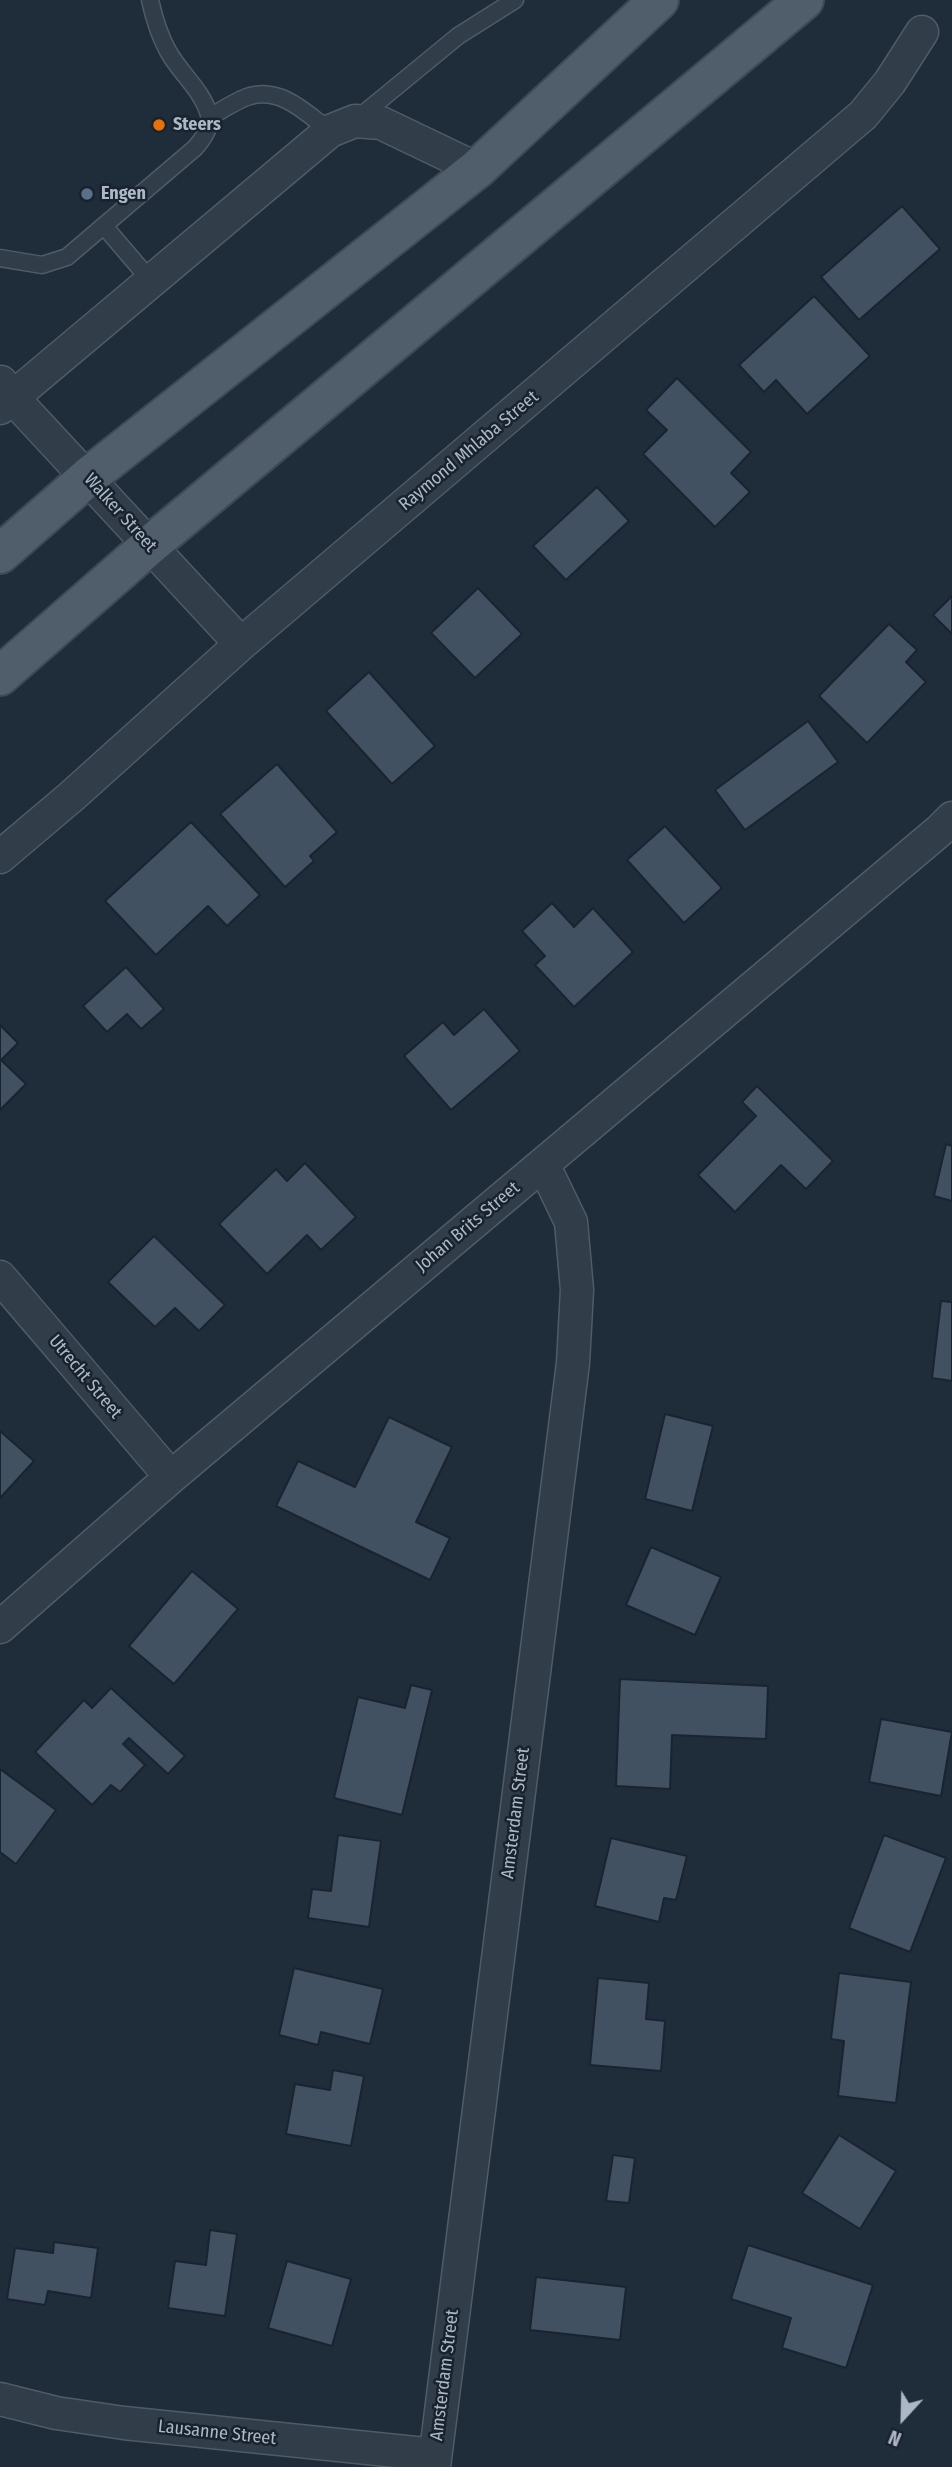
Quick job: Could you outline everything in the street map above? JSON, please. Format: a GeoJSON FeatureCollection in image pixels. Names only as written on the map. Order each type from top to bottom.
{"type":"FeatureCollection","features":[{"type":"Feature","properties":{"kind":"main road"},"geometry":{"type":"LineString","coordinates":[[0,554],[88,477],[477,169],[659,0]]}},
{"type":"Feature","properties":{"kind":"main road"},"geometry":{"type":"LineString","coordinates":[[0,677],[149,546],[804,0]]}},
{"type":"Feature","properties":{"kind":"street","name":"Raymond Mhlaba Street"},"geometry":{"type":"LineString","coordinates":[[0,857],[241,644],[863,115],[890,82],[922,32]]}},
{"type":"Feature","properties":{"kind":"street"},"geometry":{"type":"LineString","coordinates":[[4,395],[343,126],[381,123],[477,169]]}},
{"type":"Feature","properties":{"kind":"street","name":"Walker Street"},"geometry":{"type":"LineString","coordinates":[[4,395],[88,477],[241,644]]}},
{"type":"Feature","properties":{"kind":"street","name":"Johan Brits Street"},"geometry":{"type":"LineString","coordinates":[[0,1627],[171,1477],[948,827]]}},
{"type":"Feature","properties":{"kind":"street","name":"Amsterdam Street"},"geometry":{"type":"LineString","coordinates":[[434,2461],[573,1363],[577,1290],[571,1222],[543,1164]]}},
{"type":"Feature","properties":{"kind":"street","name":"Utrecht Street"},"geometry":{"type":"LineString","coordinates":[[0,1277],[171,1477]]}},
{"type":"Feature","properties":{"kind":"street","name":"Lausanne Street"},"geometry":{"type":"LineString","coordinates":[[0,2399],[56,2413],[124,2423],[434,2461]]}},
{"type":"Feature","properties":{"kind":"lane"},"geometry":{"type":"LineString","coordinates":[[0,258],[42,265],[67,257],[195,148],[206,135],[210,117],[203,101],[168,52],[155,23],[150,0]]}},
{"type":"Feature","properties":{"kind":"lane"},"geometry":{"type":"LineString","coordinates":[[210,117],[251,96],[273,96],[291,101],[343,126],[458,36],[515,0]]}},
{"type":"Feature","properties":{"kind":"lane"},"geometry":{"type":"LineString","coordinates":[[104,226],[151,281]]}},
{"type":"Feature","properties":{"kind":"building"},"geometry":{"type":"Polygon","coordinates":[[[902,206],[940,249],[859,320],[821,277],[902,206]]]}},
{"type":"Feature","properties":{"kind":"building"},"geometry":{"type":"Polygon","coordinates":[[[814,296],[870,356],[807,414],[776,380],[764,392],[739,365],[814,296]]]}},
{"type":"Feature","properties":{"kind":"building"},"geometry":{"type":"Polygon","coordinates":[[[677,378],[751,452],[731,473],[750,492],[715,527],[643,454],[667,430],[646,410],[677,378]]]}},
{"type":"Feature","properties":{"kind":"building"},"geometry":{"type":"Polygon","coordinates":[[[597,487],[629,521],[566,580],[533,546],[597,487]]]}},
{"type":"Feature","properties":{"kind":"building"},"geometry":{"type":"Polygon","coordinates":[[[478,588],[522,634],[475,678],[431,633],[478,588]]]}},
{"type":"Feature","properties":{"kind":"building"},"geometry":{"type":"Polygon","coordinates":[[[952,596],[952,634],[933,615],[952,596]]]}},
{"type":"Feature","properties":{"kind":"building"},"geometry":{"type":"Polygon","coordinates":[[[889,624],[917,650],[906,662],[926,682],[867,743],[819,696],[889,624]]]}},
{"type":"Feature","properties":{"kind":"building"},"geometry":{"type":"Polygon","coordinates":[[[369,672],[435,746],[392,784],[326,711],[369,672]]]}},
{"type":"Feature","properties":{"kind":"building"},"geometry":{"type":"Polygon","coordinates":[[[808,721],[838,762],[745,830],[715,790],[808,721]]]}},
{"type":"Feature","properties":{"kind":"building"},"geometry":{"type":"Polygon","coordinates":[[[277,764],[337,832],[310,856],[314,861],[285,887],[220,814],[277,764]]]}},
{"type":"Feature","properties":{"kind":"building"},"geometry":{"type":"Polygon","coordinates":[[[191,822],[260,895],[227,926],[208,906],[156,955],[105,901],[191,822]]]}},
{"type":"Feature","properties":{"kind":"building"},"geometry":{"type":"Polygon","coordinates":[[[665,826],[722,888],[684,923],[627,860],[665,826]]]}},
{"type":"Feature","properties":{"kind":"building"},"geometry":{"type":"Polygon","coordinates":[[[552,903],[574,927],[593,908],[633,952],[574,1007],[535,965],[545,956],[522,931],[552,903]]]}},
{"type":"Feature","properties":{"kind":"building"},"geometry":{"type":"Polygon","coordinates":[[[126,967],[164,1009],[141,1029],[127,1014],[107,1032],[83,1006],[126,967]]]}},
{"type":"Feature","properties":{"kind":"building"},"geometry":{"type":"Polygon","coordinates":[[[484,1009],[520,1051],[451,1110],[404,1056],[443,1022],[454,1035],[484,1009]]]}},
{"type":"Feature","properties":{"kind":"building"},"geometry":{"type":"Polygon","coordinates":[[[0,1025],[18,1043],[1,1060],[26,1084],[0,1110],[0,1025]]]}},
{"type":"Feature","properties":{"kind":"building"},"geometry":{"type":"Polygon","coordinates":[[[757,1086],[833,1161],[806,1189],[781,1165],[735,1212],[698,1175],[756,1116],[742,1102],[757,1086]]]}},
{"type":"Feature","properties":{"kind":"building"},"geometry":{"type":"Polygon","coordinates":[[[946,1144],[952,1146],[952,1201],[934,1196],[946,1144]]]}},
{"type":"Feature","properties":{"kind":"building"},"geometry":{"type":"Polygon","coordinates":[[[305,1163],[356,1217],[321,1250],[307,1235],[267,1274],[219,1224],[276,1169],[287,1181],[305,1163]]]}},
{"type":"Feature","properties":{"kind":"building"},"geometry":{"type":"Polygon","coordinates":[[[154,1236],[225,1305],[199,1331],[175,1308],[155,1327],[108,1282],[154,1236]]]}},
{"type":"Feature","properties":{"kind":"building"},"geometry":{"type":"Polygon","coordinates":[[[941,1301],[952,1302],[952,1381],[932,1378],[941,1301]]]}},
{"type":"Feature","properties":{"kind":"building"},"geometry":{"type":"Polygon","coordinates":[[[665,1414],[713,1426],[692,1511],[645,1499],[665,1414]]]}},
{"type":"Feature","properties":{"kind":"building"},"geometry":{"type":"Polygon","coordinates":[[[389,1417],[452,1447],[416,1522],[450,1538],[430,1580],[276,1506],[298,1461],[355,1487],[389,1417]]]}},
{"type":"Feature","properties":{"kind":"building"},"geometry":{"type":"Polygon","coordinates":[[[0,1431],[34,1461],[0,1498],[0,1431]]]}},
{"type":"Feature","properties":{"kind":"building"},"geometry":{"type":"Polygon","coordinates":[[[651,1547],[721,1577],[695,1635],[626,1605],[651,1547]]]}},
{"type":"Feature","properties":{"kind":"building"},"geometry":{"type":"Polygon","coordinates":[[[192,1571],[238,1609],[174,1684],[129,1646],[192,1571]]]}},
{"type":"Feature","properties":{"kind":"building"},"geometry":{"type":"Polygon","coordinates":[[[620,1679],[768,1686],[766,1739],[672,1735],[670,1789],[616,1786],[620,1679]]]}},
{"type":"Feature","properties":{"kind":"building"},"geometry":{"type":"Polygon","coordinates":[[[411,1685],[432,1690],[402,1815],[334,1798],[358,1697],[405,1708],[411,1685]]]}},
{"type":"Feature","properties":{"kind":"building"},"geometry":{"type":"Polygon","coordinates":[[[111,1688],[185,1756],[168,1774],[129,1738],[123,1744],[145,1765],[120,1792],[111,1785],[92,1805],[35,1752],[84,1700],[92,1708],[111,1688]]]}},
{"type":"Feature","properties":{"kind":"building"},"geometry":{"type":"Polygon","coordinates":[[[881,1719],[952,1732],[941,1796],[869,1782],[881,1719]]]}},
{"type":"Feature","properties":{"kind":"building"},"geometry":{"type":"Polygon","coordinates":[[[0,1769],[56,1810],[16,1864],[0,1852],[0,1769]]]}},
{"type":"Feature","properties":{"kind":"building"},"geometry":{"type":"Polygon","coordinates":[[[338,1835],[381,1841],[369,1927],[308,1918],[312,1889],[331,1891],[338,1835]]]}},
{"type":"Feature","properties":{"kind":"building"},"geometry":{"type":"Polygon","coordinates":[[[884,1835],[946,1858],[910,1952],[849,1928],[884,1835]]]}},
{"type":"Feature","properties":{"kind":"building"},"geometry":{"type":"Polygon","coordinates":[[[611,1838],[687,1856],[676,1900],[664,1898],[659,1922],[595,1906],[611,1838]]]}},
{"type":"Feature","properties":{"kind":"building"},"geometry":{"type":"Polygon","coordinates":[[[294,1968],[383,1989],[370,2044],[321,2032],[318,2045],[279,2035],[294,1968]]]}},
{"type":"Feature","properties":{"kind":"building"},"geometry":{"type":"Polygon","coordinates":[[[839,1973],[911,1982],[896,2103],[838,2096],[844,2041],[831,2039],[839,1973]]]}},
{"type":"Feature","properties":{"kind":"building"},"geometry":{"type":"Polygon","coordinates":[[[598,1978],[649,1983],[646,2019],[665,2021],[661,2071],[590,2065],[598,1978]]]}},
{"type":"Feature","properties":{"kind":"building"},"geometry":{"type":"Polygon","coordinates":[[[333,2070],[364,2076],[351,2146],[286,2134],[295,2084],[330,2090],[333,2070]]]}},
{"type":"Feature","properties":{"kind":"building"},"geometry":{"type":"Polygon","coordinates":[[[839,2135],[896,2171],[860,2229],[802,2193],[839,2135]]]}},
{"type":"Feature","properties":{"kind":"building"},"geometry":{"type":"Polygon","coordinates":[[[613,2155],[635,2158],[629,2203],[606,2201],[613,2155]]]}},
{"type":"Feature","properties":{"kind":"building"},"geometry":{"type":"Polygon","coordinates":[[[210,2230],[237,2234],[225,2316],[168,2308],[175,2261],[206,2265],[210,2230]]]}},
{"type":"Feature","properties":{"kind":"building"},"geometry":{"type":"Polygon","coordinates":[[[54,2242],[98,2248],[91,2298],[48,2291],[45,2305],[7,2299],[15,2248],[53,2253],[54,2242]]]}},
{"type":"Feature","properties":{"kind":"building"},"geometry":{"type":"Polygon","coordinates":[[[748,2245],[873,2285],[846,2368],[782,2348],[791,2318],[731,2299],[748,2245]]]}},
{"type":"Feature","properties":{"kind":"building"},"geometry":{"type":"Polygon","coordinates":[[[287,2261],[351,2279],[332,2346],[268,2328],[287,2261]]]}},
{"type":"Feature","properties":{"kind":"building"},"geometry":{"type":"Polygon","coordinates":[[[536,2277],[626,2287],[620,2340],[530,2330],[536,2277]]]}},
{"type":"Feature","properties":{"kind":"place","name":"Steers"},"geometry":{"type":"Point","coordinates":[159,125]}},
{"type":"Feature","properties":{"kind":"place","name":"Engen"},"geometry":{"type":"Point","coordinates":[87,194]}}]}
